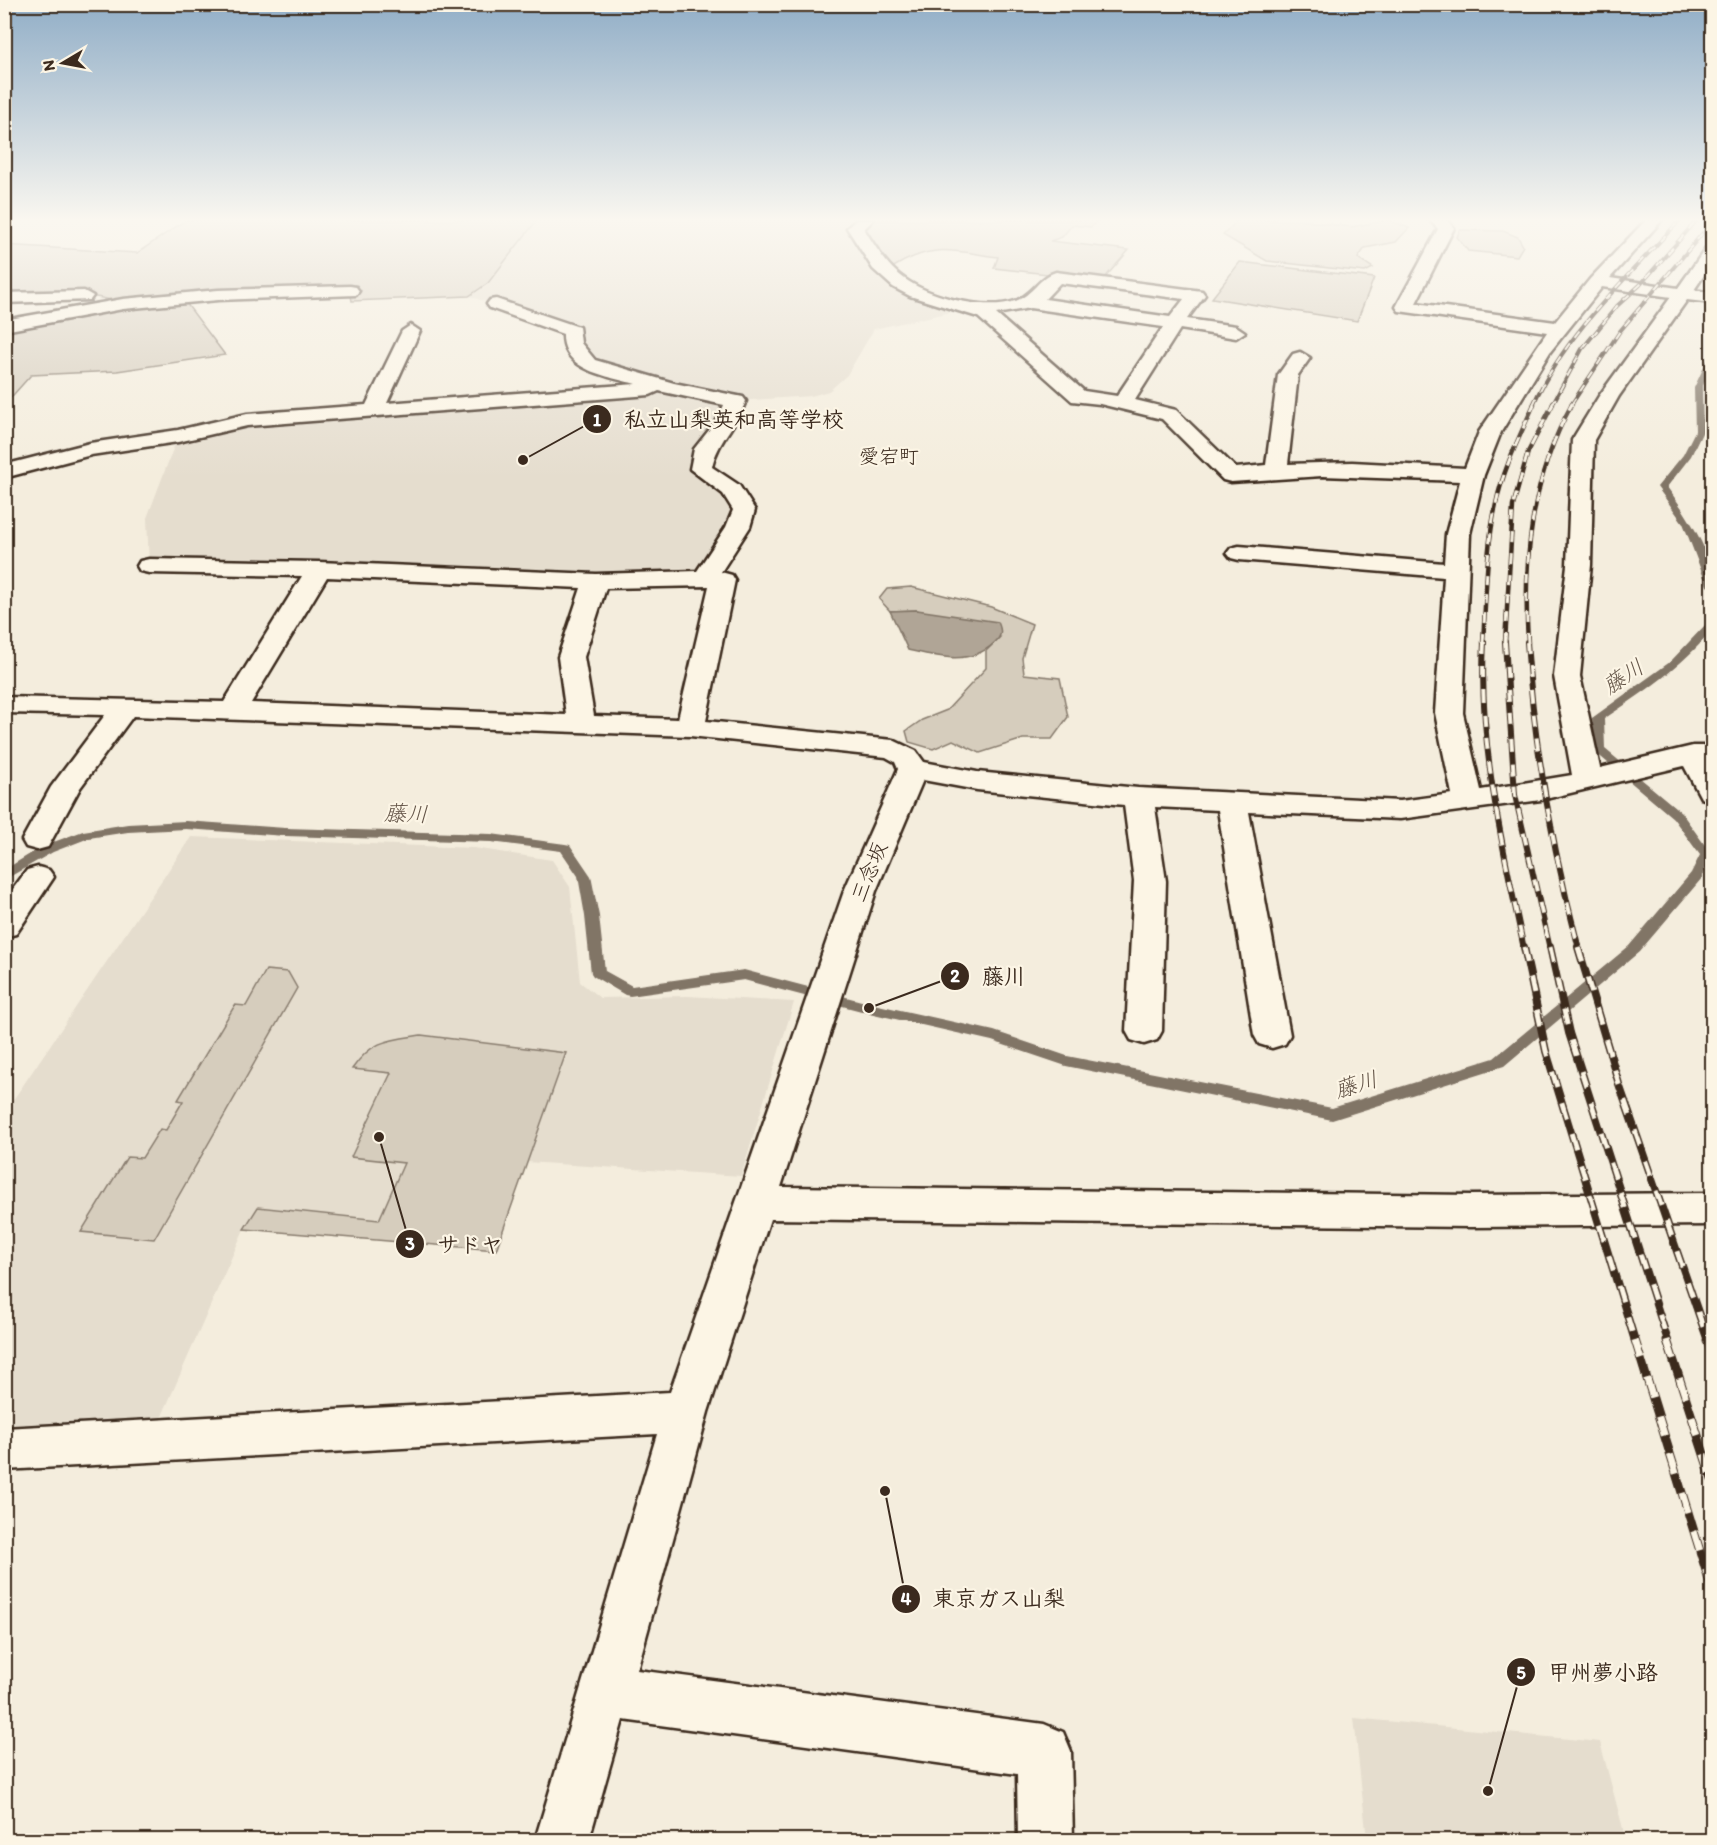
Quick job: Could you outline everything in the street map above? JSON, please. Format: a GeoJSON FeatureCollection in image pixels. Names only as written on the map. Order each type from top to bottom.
{"type":"FeatureCollection","features":[{"type":"Feature","properties":{"kind":"street"},"geometry":{"type":"LineString","coordinates":[[4,326],[112,306]]}},
{"type":"Feature","properties":{"kind":"street"},"geometry":{"type":"LineString","coordinates":[[502,306],[572,332],[572,344],[588,364],[671,388],[736,400],[727,422],[705,449],[701,469],[731,490],[744,510],[738,527],[705,578]]}},
{"type":"Feature","properties":{"kind":"street"},"geometry":{"type":"LineString","coordinates":[[963,306],[979,311],[1016,306]]}},
{"type":"Feature","properties":{"kind":"street"},"geometry":{"type":"LineString","coordinates":[[1055,306],[1236,332]]}},
{"type":"Feature","properties":{"kind":"street"},"geometry":{"type":"LineString","coordinates":[[1123,403],[1188,306]]}},
{"type":"Feature","properties":{"kind":"street"},"geometry":{"type":"LineString","coordinates":[[1406,306],[1559,328]]}},
{"type":"Feature","properties":{"kind":"street"},"geometry":{"type":"LineString","coordinates":[[1468,801],[1449,713],[1458,534],[1473,475],[1490,432],[1542,350],[1577,306]]}},
{"type":"Feature","properties":{"kind":"street"},"geometry":{"type":"LineString","coordinates":[[1596,779],[1567,676],[1579,565],[1583,440],[1610,396],[1675,306]]}},
{"type":"Feature","properties":{"kind":"street"},"geometry":{"type":"LineString","coordinates":[[979,311],[1079,397],[1123,403],[1169,414],[1231,475],[1276,469],[1370,468],[1473,475]]}},
{"type":"Feature","properties":{"kind":"street"},"geometry":{"type":"LineString","coordinates":[[374,410],[411,331]]}},
{"type":"Feature","properties":{"kind":"street"},"geometry":{"type":"LineString","coordinates":[[1276,469],[1288,375],[1300,358]]}},
{"type":"Feature","properties":{"kind":"street"},"geometry":{"type":"LineString","coordinates":[[4,472],[90,449],[178,436],[247,420],[671,388]]}},
{"type":"Feature","properties":{"kind":"street"},"geometry":{"type":"LineString","coordinates":[[1239,553],[1455,571]]}},
{"type":"Feature","properties":{"kind":"street"},"geometry":{"type":"LineString","coordinates":[[149,566],[319,569],[596,580],[705,578],[723,580],[690,728]]}},
{"type":"Feature","properties":{"kind":"street"},"geometry":{"type":"LineString","coordinates":[[232,711],[319,569]]}},
{"type":"Feature","properties":{"kind":"street"},"geometry":{"type":"LineString","coordinates":[[581,723],[571,657],[596,580]]}},
{"type":"Feature","properties":{"kind":"street"},"geometry":{"type":"LineString","coordinates":[[4,705],[125,707],[690,728],[893,749],[906,757],[913,769],[977,781],[1138,797],[1400,810],[1542,791],[1642,766],[1703,755],[1713,792]]}},
{"type":"Feature","properties":{"kind":"street"},"geometry":{"type":"LineString","coordinates":[[37,840],[66,787],[125,707]]}},
{"type":"Feature","properties":{"kind":"street","name":"三念坂"},"geometry":{"type":"LineString","coordinates":[[562,1840],[686,1412],[758,1203],[860,891],[913,769]]}},
{"type":"Feature","properties":{"kind":"street"},"geometry":{"type":"LineString","coordinates":[[1138,797],[1150,881],[1144,1031]]}},
{"type":"Feature","properties":{"kind":"street"},"geometry":{"type":"LineString","coordinates":[[1232,802],[1272,1035]]}},
{"type":"Feature","properties":{"kind":"street"},"geometry":{"type":"LineString","coordinates":[[4,926],[38,877]]}},
{"type":"Feature","properties":{"kind":"street"},"geometry":{"type":"LineString","coordinates":[[758,1203],[1471,1211],[1713,1209]]}},
{"type":"Feature","properties":{"kind":"street"},"geometry":{"type":"LineString","coordinates":[[4,1449],[686,1412]]}},
{"type":"Feature","properties":{"kind":"street"},"geometry":{"type":"LineString","coordinates":[[605,1692],[1044,1751],[1045,1840]]}},
{"type":"Feature","properties":{"kind":"shaded area"},"geometry":{"type":"Polygon","coordinates":[[[105,306],[188,306],[225,355],[117,371],[31,375],[5,404],[5,356],[15,324],[105,306]]]}},
{"type":"Feature","properties":{"kind":"shaded area"},"geometry":{"type":"Polygon","coordinates":[[[499,306],[964,306],[969,308],[874,329],[847,375],[829,391],[811,396],[736,401],[701,469],[744,510],[705,578],[149,566],[147,518],[178,436],[209,427],[669,388],[588,364],[572,331],[499,306]]]}},
{"type":"Feature","properties":{"kind":"shaded area"},"geometry":{"type":"Polygon","coordinates":[[[1263,306],[1363,306],[1357,321],[1263,306]]]}},
{"type":"Feature","properties":{"kind":"shaded area"},"geometry":{"type":"Polygon","coordinates":[[[911,587],[991,607],[1032,624],[1022,658],[1024,674],[1060,678],[1068,717],[1052,739],[1023,739],[980,753],[953,740],[933,749],[909,742],[906,731],[922,720],[947,710],[986,668],[986,651],[1000,637],[917,610],[890,611],[879,599],[887,589],[911,587]]]}},
{"type":"Feature","properties":{"kind":"shaded area"},"geometry":{"type":"Polygon","coordinates":[[[917,610],[998,622],[1000,636],[985,650],[964,657],[942,657],[908,650],[890,611],[917,610]]]}},
{"type":"Feature","properties":{"kind":"shaded area"},"geometry":{"type":"Polygon","coordinates":[[[191,837],[474,848],[552,860],[570,887],[580,982],[600,998],[687,996],[794,1002],[741,1176],[526,1162],[496,1250],[244,1229],[151,1441],[5,1449],[5,1112],[191,837]]]}},
{"type":"Feature","properties":{"kind":"shaded area"},"geometry":{"type":"Polygon","coordinates":[[[266,970],[288,972],[297,988],[154,1239],[81,1232],[127,1157],[142,1158],[160,1129],[166,1130],[183,1101],[178,1100],[235,1005],[246,1006],[266,970]]]}},
{"type":"Feature","properties":{"kind":"shaded area"},"geometry":{"type":"Polygon","coordinates":[[[421,1035],[566,1053],[496,1250],[244,1229],[258,1207],[379,1220],[404,1163],[351,1157],[391,1073],[352,1069],[367,1052],[382,1043],[421,1035]]]}},
{"type":"Feature","properties":{"kind":"shaded area"},"geometry":{"type":"Polygon","coordinates":[[[1354,1718],[1600,1742],[1626,1840],[1367,1840],[1354,1718]]]}},
{"type":"Feature","properties":{"kind":"waterway","name":"藤川"},"geometry":{"type":"LineString","coordinates":[[1712,358],[1698,388],[1699,431],[1687,456],[1662,487],[1688,523],[1712,586]]}},
{"type":"Feature","properties":{"kind":"waterway","name":"藤川"},"geometry":{"type":"LineString","coordinates":[[4,876],[48,849],[87,834],[128,828],[186,825],[285,832],[491,838],[565,848],[584,876],[592,916],[598,973],[630,991],[744,975],[869,1008],[994,1036],[1066,1061],[1332,1114],[1499,1062],[1634,949],[1697,875],[1706,855],[1677,815],[1599,750],[1598,718],[1673,664],[1712,624]]}},
{"type":"Feature","properties":{"kind":"railway"},"geometry":{"type":"LineString","coordinates":[[1533,405],[1562,354],[1600,306]]}},
{"type":"Feature","properties":{"kind":"railway"},"geometry":{"type":"LineString","coordinates":[[1552,405],[1582,349],[1617,306]]}},
{"type":"Feature","properties":{"kind":"railway"},"geometry":{"type":"LineString","coordinates":[[1571,405],[1620,331],[1641,306]]}},
{"type":"Feature","properties":{"kind":"railway"},"geometry":{"type":"LineString","coordinates":[[1483,643],[1488,556],[1496,504],[1507,465],[1534,404]]}},
{"type":"Feature","properties":{"kind":"railway"},"geometry":{"type":"LineString","coordinates":[[1505,642],[1513,506],[1528,452],[1553,404]]}},
{"type":"Feature","properties":{"kind":"railway"},"geometry":{"type":"LineString","coordinates":[[1528,643],[1527,581],[1533,520],[1547,461],[1572,404]]}},
{"type":"Feature","properties":{"kind":"railway"},"geometry":{"type":"LineString","coordinates":[[1484,642],[1483,681],[1488,758],[1524,949]]}},
{"type":"Feature","properties":{"kind":"railway"},"geometry":{"type":"LineString","coordinates":[[1505,642],[1515,795],[1550,949]]}},
{"type":"Feature","properties":{"kind":"railway"},"geometry":{"type":"LineString","coordinates":[[1527,642],[1539,758],[1560,873],[1579,949]]}},
{"type":"Feature","properties":{"kind":"railway"},"geometry":{"type":"LineString","coordinates":[[1524,947],[1546,1051],[1635,1341]]}},
{"type":"Feature","properties":{"kind":"railway"},"geometry":{"type":"LineString","coordinates":[[1550,947],[1569,1033],[1668,1341]]}},
{"type":"Feature","properties":{"kind":"railway"},"geometry":{"type":"LineString","coordinates":[[1578,947],[1619,1084],[1708,1341]]}},
{"type":"Feature","properties":{"kind":"railway"},"geometry":{"type":"LineString","coordinates":[[1635,1340],[1712,1590]]}},
{"type":"Feature","properties":{"kind":"railway"},"geometry":{"type":"LineString","coordinates":[[1667,1340],[1712,1479]]}},
{"type":"Feature","properties":{"kind":"railway"},"geometry":{"type":"LineString","coordinates":[[1707,1340],[1712,1354]]}},
{"type":"Feature","properties":{"kind":"place","name":"私立山梨英和高等学校"},"geometry":{"type":"Point","coordinates":[523,460]}},
{"type":"Feature","properties":{"kind":"place","name":"藤川"},"geometry":{"type":"Point","coordinates":[869,1008]}},
{"type":"Feature","properties":{"kind":"place","name":"サドヤ"},"geometry":{"type":"Point","coordinates":[379,1137]}},
{"type":"Feature","properties":{"kind":"place","name":"東京ガス山梨"},"geometry":{"type":"Point","coordinates":[885,1491]}},
{"type":"Feature","properties":{"kind":"place","name":"甲州夢小路"},"geometry":{"type":"Point","coordinates":[1488,1791]}},
{"type":"Feature","properties":{"kind":"district","name":"愛宕町"},"geometry":{"type":"Point","coordinates":[889,456]}}]}
